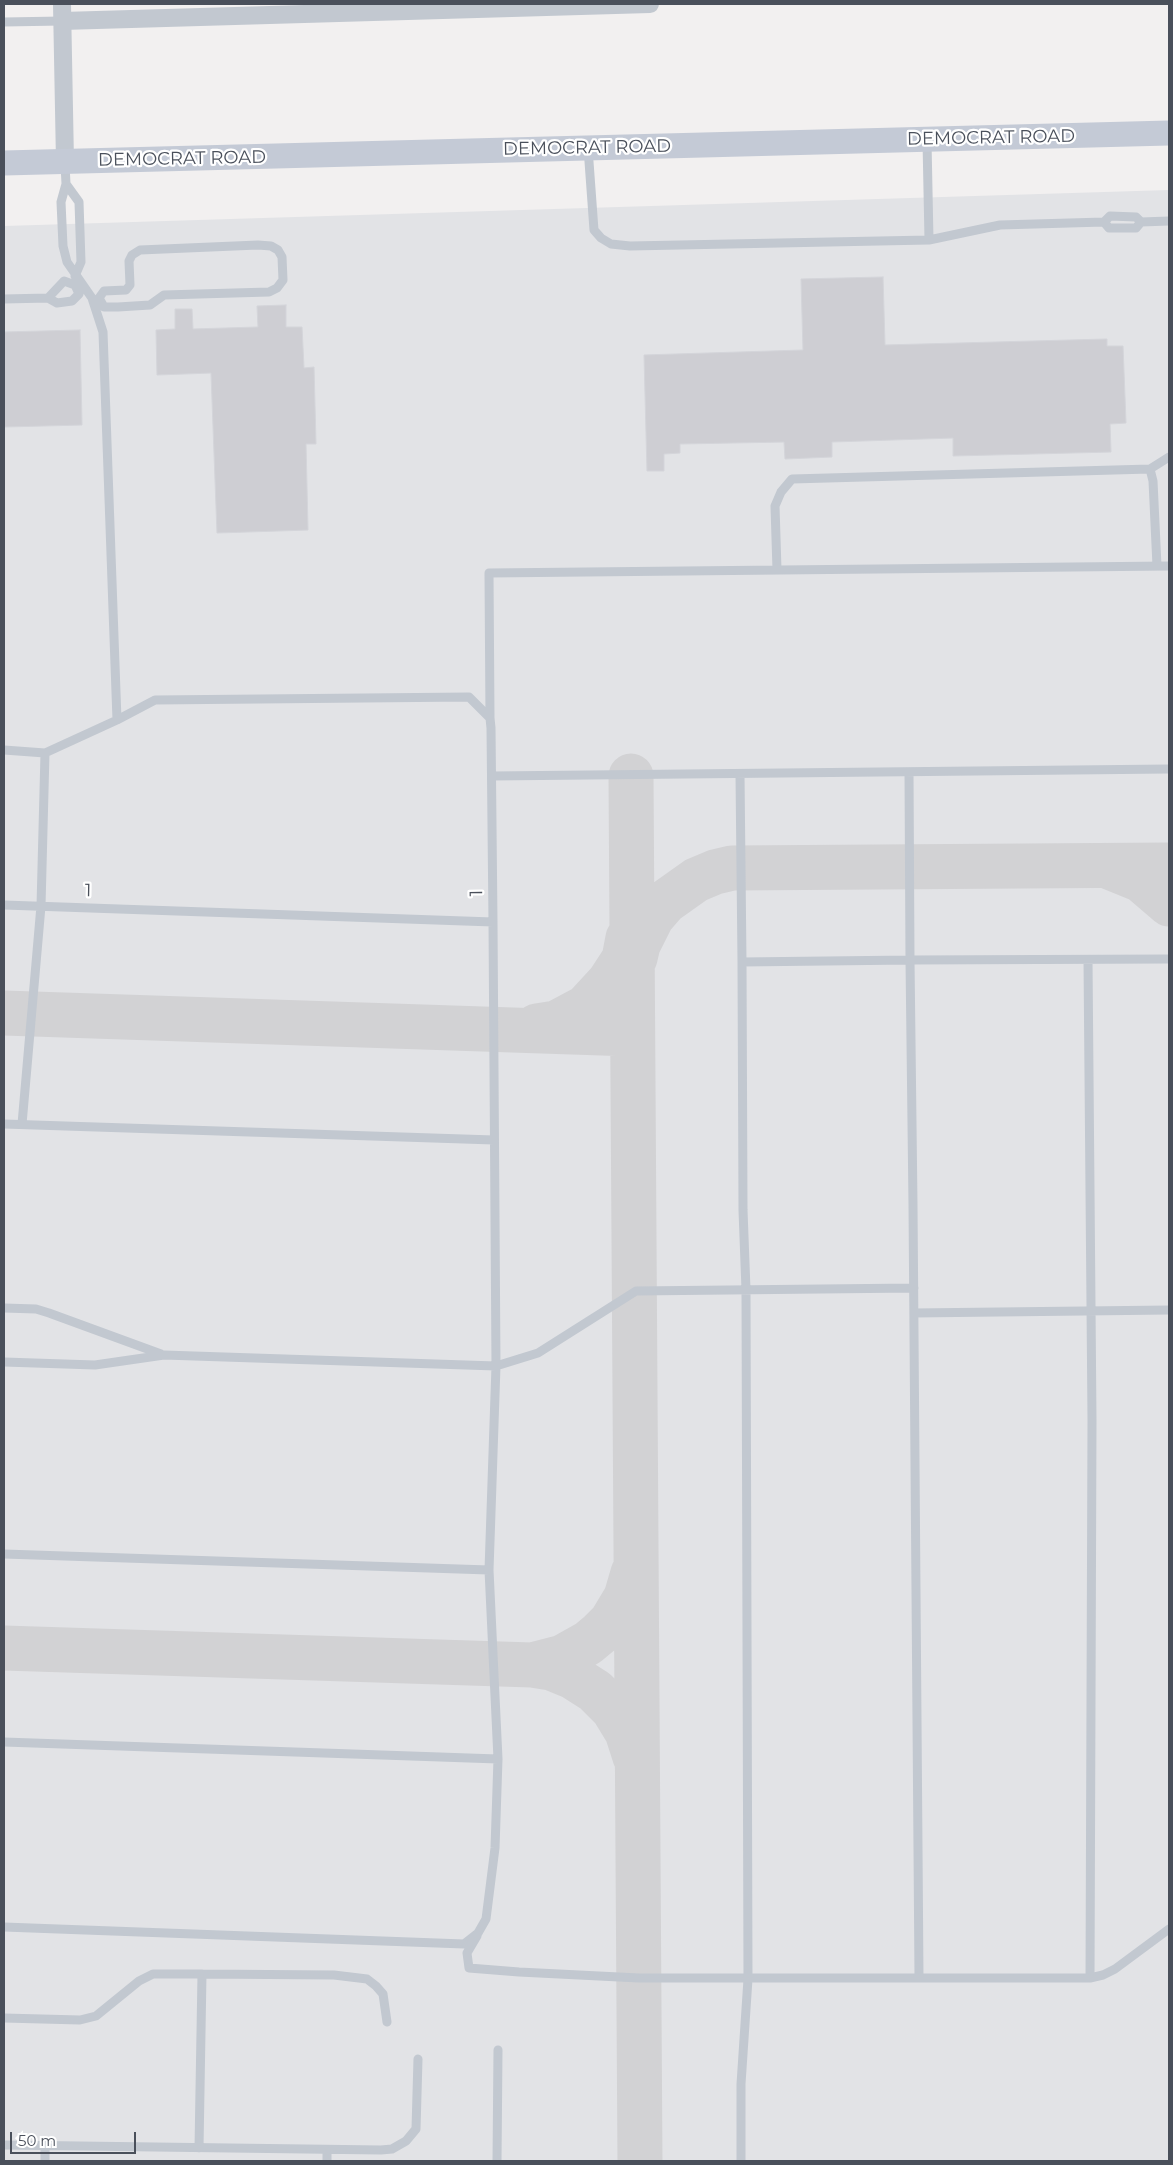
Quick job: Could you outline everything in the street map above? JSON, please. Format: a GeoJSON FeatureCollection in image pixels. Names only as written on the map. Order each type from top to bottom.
{"type":"FeatureCollection","features":[{"type":"Feature","properties":{"kind":"main road","name":"DEMOCRAT ROAD"},"geometry":{"type":"LineString","coordinates":[[4,162],[65,173],[588,148],[1169,133]]}},
{"type":"Feature","properties":{"kind":"street"},"geometry":{"type":"LineString","coordinates":[[65,173],[62,12],[650,4]]}},
{"type":"Feature","properties":{"kind":"lane"},"geometry":{"type":"LineString","coordinates":[[4,22],[62,12]]}},
{"type":"Feature","properties":{"kind":"lane"},"geometry":{"type":"LineString","coordinates":[[927,140],[929,240]]}},
{"type":"Feature","properties":{"kind":"lane"},"geometry":{"type":"LineString","coordinates":[[588,148],[594,230],[601,238],[611,244],[630,246],[929,240],[1000,225],[1104,222],[1110,216],[1136,217],[1141,222],[1169,221]]}},
{"type":"Feature","properties":{"kind":"lane"},"geometry":{"type":"LineString","coordinates":[[65,173],[79,202],[81,262],[77,281]]}},
{"type":"Feature","properties":{"kind":"lane"},"geometry":{"type":"LineString","coordinates":[[4,298],[48,298],[57,303],[72,302],[79,294],[77,281],[67,262],[63,246],[61,202],[65,173]]}},
{"type":"Feature","properties":{"kind":"lane"},"geometry":{"type":"LineString","coordinates":[[48,298],[64,281],[77,281],[104,307],[150,305],[164,295],[269,292],[277,288],[282,280],[282,257],[278,250],[271,246],[258,244],[140,250],[132,255],[129,261],[130,285],[126,290],[104,291],[96,298]]}},
{"type":"Feature","properties":{"kind":"lane"},"geometry":{"type":"LineString","coordinates":[[96,298],[103,332],[117,720]]}},
{"type":"Feature","properties":{"kind":"lane"},"geometry":{"type":"LineString","coordinates":[[1169,457],[1150,469],[792,480],[781,492],[776,506],[777,570],[1169,566]]}},
{"type":"Feature","properties":{"kind":"lane"},"geometry":{"type":"LineString","coordinates":[[1150,469],[1153,481],[1157,566]]}},
{"type":"Feature","properties":{"kind":"lane","name":"1"},"geometry":{"type":"LineString","coordinates":[[4,905],[493,922],[489,573],[777,570]]}},
{"type":"Feature","properties":{"kind":"lane"},"geometry":{"type":"LineString","coordinates":[[4,750],[45,752],[117,720],[155,700],[469,697],[490,718]]}},
{"type":"Feature","properties":{"kind":"lane"},"geometry":{"type":"LineString","coordinates":[[22,1124],[41,906],[45,752]]}},
{"type":"Feature","properties":{"kind":"lane"},"geometry":{"type":"LineString","coordinates":[[492,776],[1169,769]]}},
{"type":"Feature","properties":{"kind":"lane"},"geometry":{"type":"LineString","coordinates":[[909,772],[919,1978]]}},
{"type":"Feature","properties":{"kind":"lane"},"geometry":{"type":"LineString","coordinates":[[740,774],[743,1210],[746,1290],[748,1979],[741,2084],[742,2161]]}},
{"type":"Feature","properties":{"kind":"lane"},"geometry":{"type":"LineString","coordinates":[[493,922],[496,1366],[489,1570],[498,1758],[495,1848],[486,1919],[467,1953],[470,1968],[639,1978],[1090,1978],[1103,1975],[1115,1968],[1169,1929]]}},
{"type":"Feature","properties":{"kind":"lane"},"geometry":{"type":"LineString","coordinates":[[742,962],[1169,959]]}},
{"type":"Feature","properties":{"kind":"lane"},"geometry":{"type":"LineString","coordinates":[[1088,960],[1092,1420],[1090,1978]]}},
{"type":"Feature","properties":{"kind":"lane"},"geometry":{"type":"LineString","coordinates":[[4,1124],[494,1140]]}},
{"type":"Feature","properties":{"kind":"lane"},"geometry":{"type":"LineString","coordinates":[[4,1362],[95,1365],[164,1355],[496,1366],[538,1353],[636,1291],[914,1288]]}},
{"type":"Feature","properties":{"kind":"lane"},"geometry":{"type":"LineString","coordinates":[[4,1308],[49,1312],[164,1355]]}},
{"type":"Feature","properties":{"kind":"lane"},"geometry":{"type":"LineString","coordinates":[[914,1313],[1169,1310]]}},
{"type":"Feature","properties":{"kind":"lane"},"geometry":{"type":"LineString","coordinates":[[4,1554],[489,1570]]}},
{"type":"Feature","properties":{"kind":"lane"},"geometry":{"type":"LineString","coordinates":[[4,1742],[498,1758]]}},
{"type":"Feature","properties":{"kind":"lane"},"geometry":{"type":"LineString","coordinates":[[4,1927],[464,1944],[478,1933]]}},
{"type":"Feature","properties":{"kind":"lane"},"geometry":{"type":"LineString","coordinates":[[4,2018],[80,2020],[96,2016],[138,1981],[153,1974],[334,1975],[367,1979],[376,1986],[383,1994],[387,2022]]}},
{"type":"Feature","properties":{"kind":"lane"},"geometry":{"type":"LineString","coordinates":[[199,2148],[202,1974]]}},
{"type":"Feature","properties":{"kind":"lane"},"geometry":{"type":"LineString","coordinates":[[497,2161],[498,2050]]}},
{"type":"Feature","properties":{"kind":"lane"},"geometry":{"type":"LineString","coordinates":[[4,2145],[327,2150],[392,2149],[406,2141],[416,2129],[418,2059]]}},
{"type":"Feature","properties":{"kind":"lane"},"geometry":{"type":"LineString","coordinates":[[45,2145],[45,2161]]}},
{"type":"Feature","properties":{"kind":"lane"},"geometry":{"type":"LineString","coordinates":[[327,2150],[327,2161]]}},
{"type":"Feature","properties":{"kind":"shaded area"},"geometry":{"type":"Polygon","coordinates":[[[1169,190],[1169,2161],[4,2161],[4,226],[1169,190]]]}},
{"type":"Feature","properties":{"kind":"building"},"geometry":{"type":"Polygon","coordinates":[[[883,277],[885,345],[1107,339],[1107,346],[1123,346],[1126,423],[1110,424],[1111,452],[953,456],[953,438],[832,442],[832,457],[785,459],[784,442],[680,444],[680,453],[664,454],[664,471],[647,471],[644,355],[803,350],[801,279],[883,277]]]}},
{"type":"Feature","properties":{"kind":"building"},"geometry":{"type":"Polygon","coordinates":[[[286,305],[286,327],[302,327],[304,368],[314,367],[316,444],[306,444],[308,530],[217,533],[211,373],[157,375],[156,330],[175,329],[175,309],[192,309],[193,329],[258,327],[257,306],[286,305]]]}},
{"type":"Feature","properties":{"kind":"building"},"geometry":{"type":"Polygon","coordinates":[[[80,330],[82,425],[4,427],[4,332],[80,330]]]}},
{"type":"Feature","properties":{"kind":"taxiway"},"geometry":{"type":"LineString","coordinates":[[631,776],[640,2161]]}},
{"type":"Feature","properties":{"kind":"taxiway"},"geometry":{"type":"LineString","coordinates":[[635,958],[638,945],[652,917],[665,902],[696,880],[715,872],[732,868],[1169,865]]}},
{"type":"Feature","properties":{"kind":"taxiway"},"geometry":{"type":"LineString","coordinates":[[1109,867],[1141,880],[1169,904]]}},
{"type":"Feature","properties":{"kind":"taxiway"},"geometry":{"type":"LineString","coordinates":[[537,1026],[556,1023],[586,1007],[609,982],[624,959],[628,938]]}},
{"type":"Feature","properties":{"kind":"taxiway"},"geometry":{"type":"LineString","coordinates":[[4,1013],[632,1034]]}},
{"type":"Feature","properties":{"kind":"taxiway"},"geometry":{"type":"LineString","coordinates":[[532,1665],[563,1657],[588,1643],[600,1633],[611,1622],[626,1597],[633,1573]]}},
{"type":"Feature","properties":{"kind":"taxiway"},"geometry":{"type":"LineString","coordinates":[[4,1648],[532,1665],[551,1668],[573,1677],[595,1691],[613,1709],[627,1732],[635,1757]]}}]}
